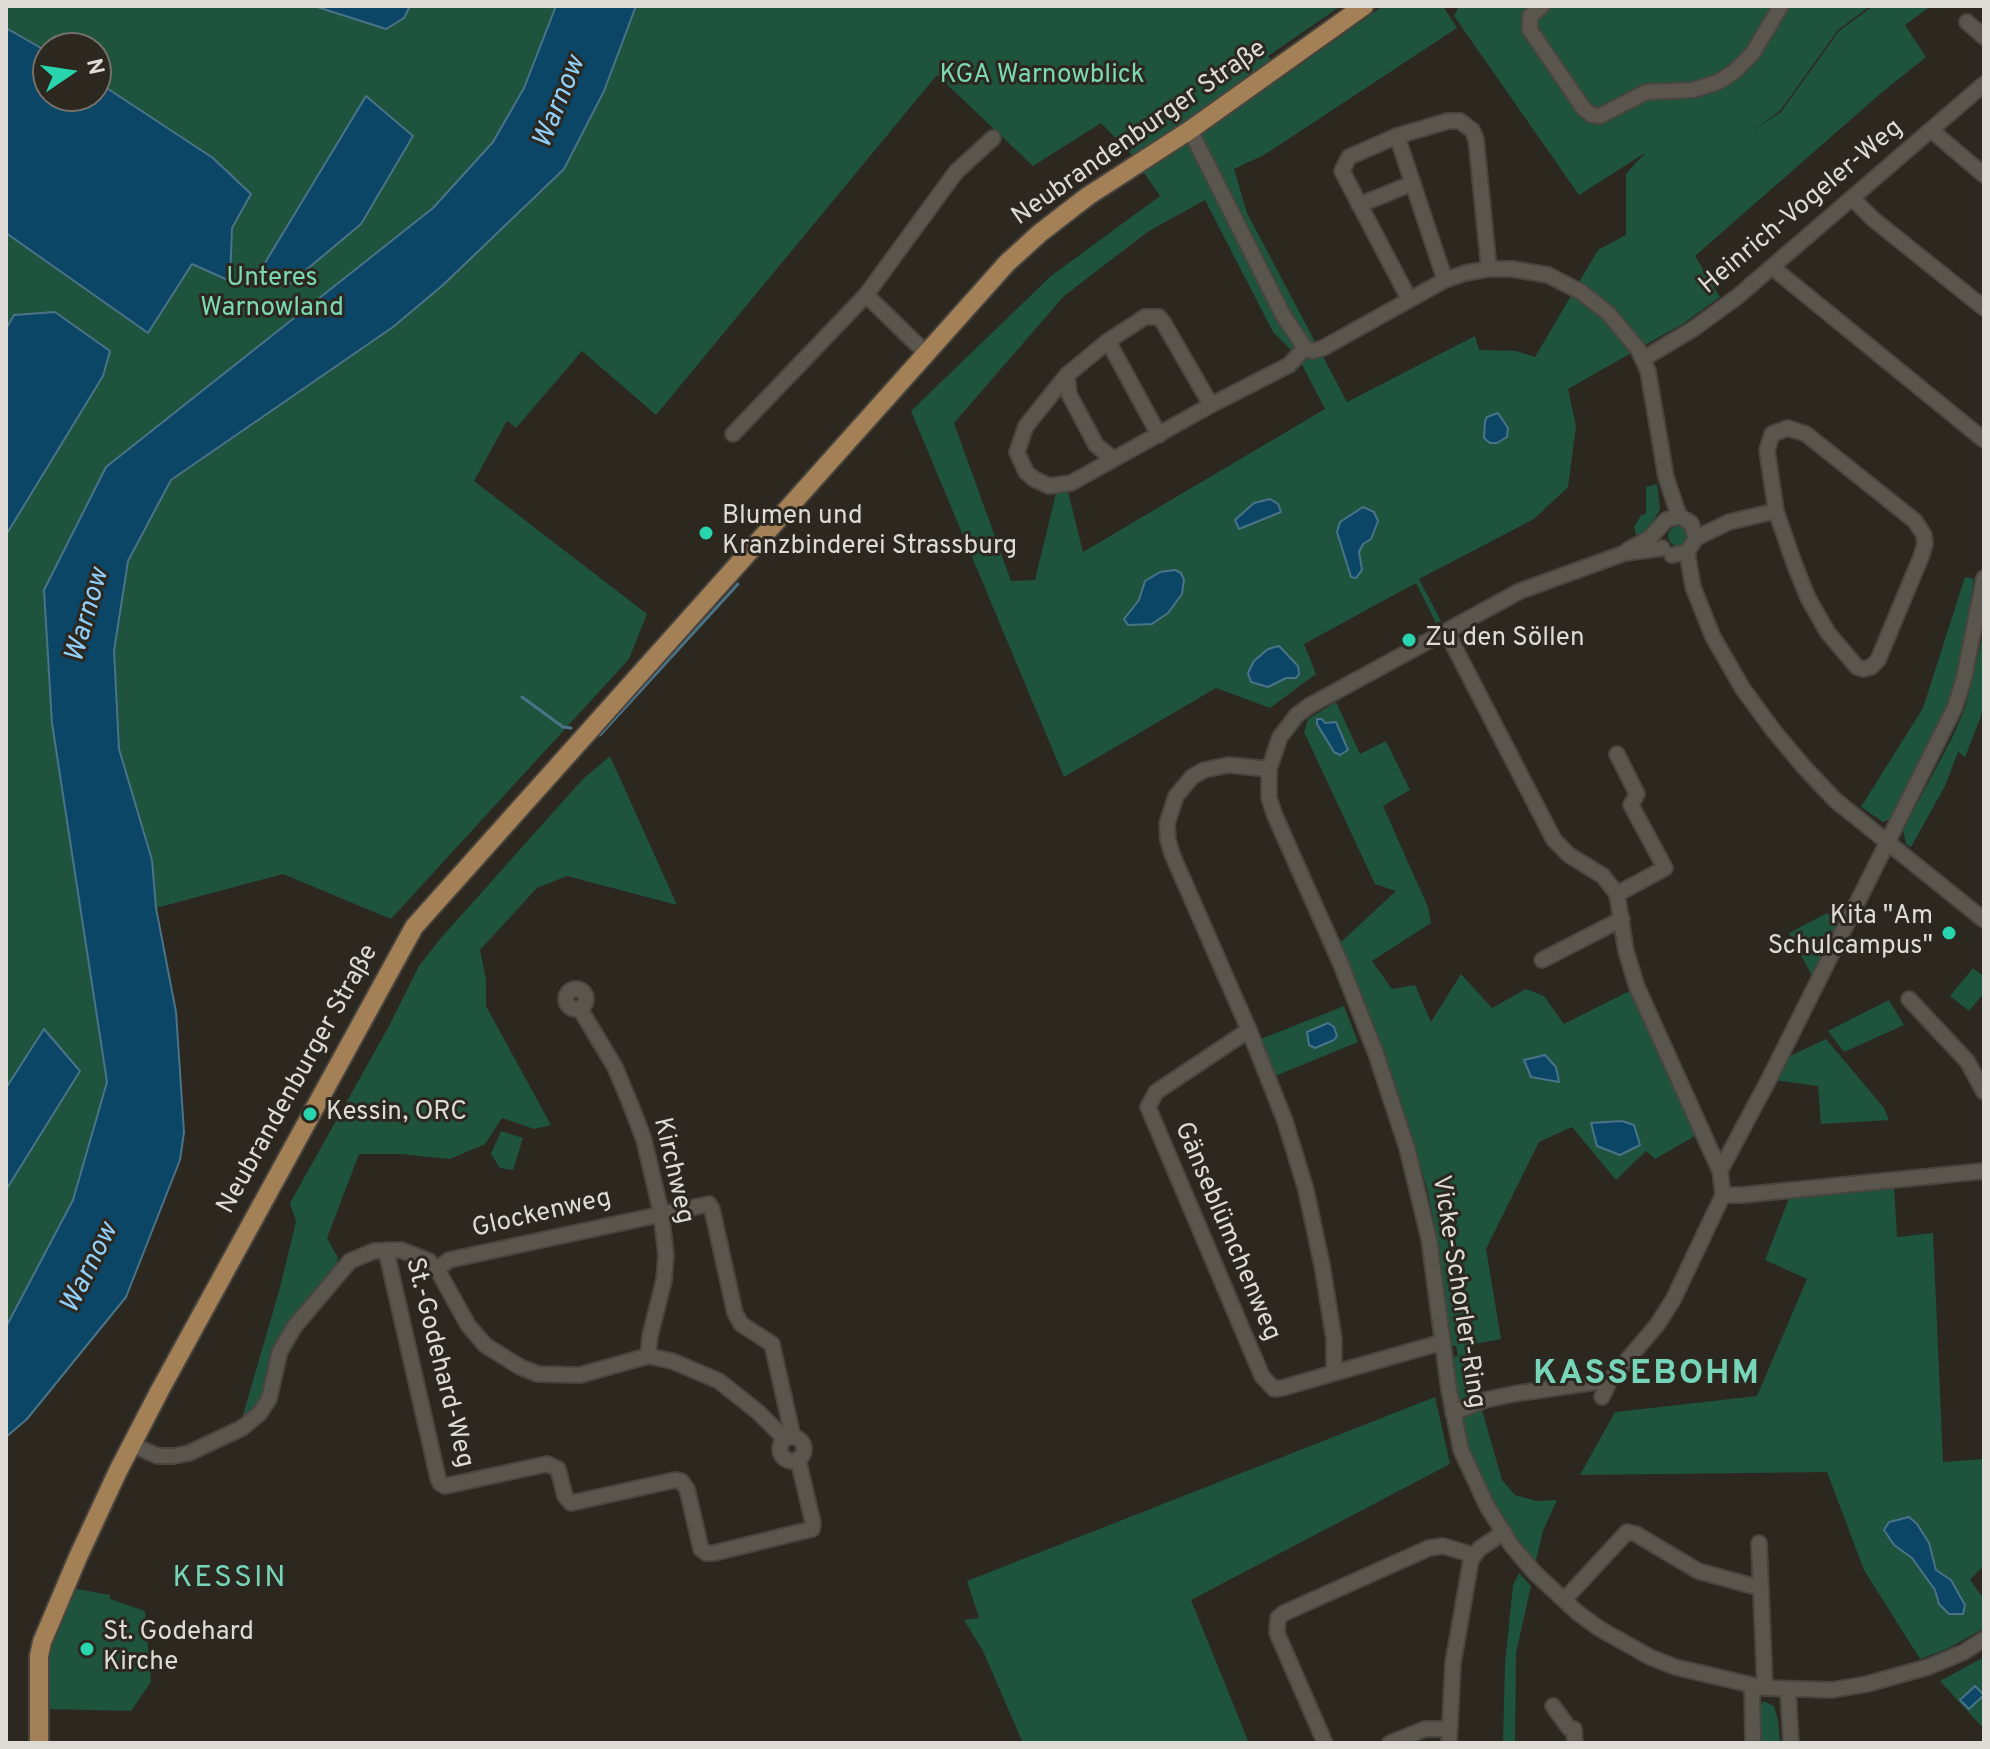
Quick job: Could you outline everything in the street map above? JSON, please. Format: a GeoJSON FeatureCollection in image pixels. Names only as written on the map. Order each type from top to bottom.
{"type":"FeatureCollection","features":[{"type":"Feature","properties":{"kind":"main road","name":"Neubrandenburger Straße"},"geometry":{"type":"LineString","coordinates":[[39,1743],[39,1656],[46,1629],[132,1445],[329,1078],[414,927],[1007,263],[1088,196],[1190,130],[1364,6]]}},
{"type":"Feature","properties":{"kind":"street"},"geometry":{"type":"LineString","coordinates":[[1542,6],[1530,16],[1530,30],[1584,109],[1592,115],[1602,116],[1646,92],[1693,90],[1718,82],[1752,54],[1781,6]]}},
{"type":"Feature","properties":{"kind":"street"},"geometry":{"type":"LineString","coordinates":[[1967,22],[1984,37]]}},
{"type":"Feature","properties":{"kind":"street","name":"Heinrich-Vogeler-Weg"},"geometry":{"type":"LineString","coordinates":[[1643,359],[1715,314],[1773,268],[1984,84]]}},
{"type":"Feature","properties":{"kind":"street"},"geometry":{"type":"LineString","coordinates":[[1409,299],[1343,176],[1342,167],[1349,157],[1397,136],[1448,121],[1460,121],[1472,130],[1476,139],[1489,269]]}},
{"type":"Feature","properties":{"kind":"street"},"geometry":{"type":"LineString","coordinates":[[1190,130],[1283,315],[1305,348],[1313,351],[1323,348],[1445,280],[1489,269],[1548,275],[1581,292],[1618,324],[1643,359],[1650,380],[1673,522],[1674,551],[1693,587],[1713,637],[1758,710],[1818,783],[1984,920]]}},
{"type":"Feature","properties":{"kind":"street"},"geometry":{"type":"LineString","coordinates":[[1931,130],[1984,175]]}},
{"type":"Feature","properties":{"kind":"street"},"geometry":{"type":"LineString","coordinates":[[1397,136],[1445,280]]}},
{"type":"Feature","properties":{"kind":"street"},"geometry":{"type":"LineString","coordinates":[[733,434],[866,295],[956,172],[993,138]]}},
{"type":"Feature","properties":{"kind":"street"},"geometry":{"type":"LineString","coordinates":[[1359,205],[1413,183]]}},
{"type":"Feature","properties":{"kind":"street"},"geometry":{"type":"LineString","coordinates":[[1852,198],[1984,308]]}},
{"type":"Feature","properties":{"kind":"street"},"geometry":{"type":"LineString","coordinates":[[1773,268],[1984,440]]}},
{"type":"Feature","properties":{"kind":"street"},"geometry":{"type":"LineString","coordinates":[[866,295],[926,353]]}},
{"type":"Feature","properties":{"kind":"street"},"geometry":{"type":"LineString","coordinates":[[1211,405],[1159,317],[1145,317],[1108,341],[1067,375],[1026,426],[1017,452],[1020,463],[1042,484],[1071,483],[1289,365],[1305,348]]}},
{"type":"Feature","properties":{"kind":"street"},"geometry":{"type":"LineString","coordinates":[[1108,341],[1159,435]]}},
{"type":"Feature","properties":{"kind":"street"},"geometry":{"type":"LineString","coordinates":[[1067,375],[1069,394],[1096,445],[1113,459]]}},
{"type":"Feature","properties":{"kind":"street"},"geometry":{"type":"LineString","coordinates":[[1788,428],[1806,434],[1921,528],[1925,544],[1921,557],[1878,660],[1871,667],[1857,667],[1828,633],[1808,598],[1776,511],[1768,442],[1772,434],[1788,428]]}},
{"type":"Feature","properties":{"kind":"street"},"geometry":{"type":"LineString","coordinates":[[1674,551],[1729,522],[1776,511]]}},
{"type":"Feature","properties":{"kind":"street"},"geometry":{"type":"LineString","coordinates":[[1673,522],[1729,522]]}},
{"type":"Feature","properties":{"kind":"street"},"geometry":{"type":"LineString","coordinates":[[1673,522],[1696,538]]}},
{"type":"Feature","properties":{"kind":"street","name":"Vicke-Schorler-Ring"},"geometry":{"type":"LineString","coordinates":[[1673,522],[1625,553],[1520,591],[1297,715],[1280,737],[1269,769],[1269,798],[1345,975],[1376,1054],[1407,1148],[1429,1239],[1461,1450],[1504,1532],[1526,1564],[1600,1629],[1650,1657],[1694,1674],[1758,1687],[1788,1691],[1832,1690],[1867,1684],[1944,1661],[1984,1639]]}},
{"type":"Feature","properties":{"kind":"street","name":"Vicke-Schorler-Ring"},"geometry":{"type":"LineString","coordinates":[[1625,553],[1674,551]]}},
{"type":"Feature","properties":{"kind":"street"},"geometry":{"type":"LineString","coordinates":[[1720,1171],[1955,707],[1964,678],[1984,578]]}},
{"type":"Feature","properties":{"kind":"street"},"geometry":{"type":"LineString","coordinates":[[1446,631],[1554,840],[1569,855],[1603,876],[1617,894],[1626,951],[1637,987],[1720,1171],[1723,1195],[1673,1300],[1657,1325],[1610,1380],[1602,1397]]}},
{"type":"Feature","properties":{"kind":"street"},"geometry":{"type":"LineString","coordinates":[[1617,754],[1637,794],[1631,805],[1665,868],[1617,894]]}},
{"type":"Feature","properties":{"kind":"street"},"geometry":{"type":"LineString","coordinates":[[1269,769],[1229,765],[1204,770],[1192,777],[1176,796],[1167,824],[1168,840],[1285,1121],[1306,1190],[1328,1298],[1334,1339],[1334,1373]]}},
{"type":"Feature","properties":{"kind":"street"},"geometry":{"type":"LineString","coordinates":[[1542,960],[1622,919]]}},
{"type":"Feature","properties":{"kind":"street"},"geometry":{"type":"LineString","coordinates":[[1909,999],[1967,1061],[1984,1092]]}},
{"type":"Feature","properties":{"kind":"street","name":"Kirchweg"},"geometry":{"type":"LineString","coordinates":[[580,1009],[615,1067],[632,1108],[644,1140],[661,1212],[666,1255],[664,1280],[648,1356]]}},
{"type":"Feature","properties":{"kind":"street","name":"Gänseblümchenweg"},"geometry":{"type":"LineString","coordinates":[[1249,1030],[1156,1092],[1150,1099],[1150,1114],[1268,1384],[1274,1389],[1282,1388],[1443,1342]]}},
{"type":"Feature","properties":{"kind":"street"},"geometry":{"type":"LineString","coordinates":[[1723,1195],[1984,1171]]}},
{"type":"Feature","properties":{"kind":"street"},"geometry":{"type":"LineString","coordinates":[[661,1212],[703,1203],[709,1204],[712,1209],[735,1313],[741,1324],[772,1344],[789,1438]]}},
{"type":"Feature","properties":{"kind":"street","name":"Glockenweg"},"geometry":{"type":"LineString","coordinates":[[437,1269],[449,1260],[661,1212]]}},
{"type":"Feature","properties":{"kind":"street"},"geometry":{"type":"LineString","coordinates":[[132,1445],[158,1456],[174,1456],[189,1453],[242,1428],[260,1413],[269,1399],[280,1351],[295,1326],[350,1261],[386,1250],[415,1253],[437,1269],[468,1325],[485,1345],[520,1367],[538,1374],[580,1375],[648,1356],[672,1361],[719,1381],[789,1438]]}},
{"type":"Feature","properties":{"kind":"street","name":"St.-Godehard-Weg"},"geometry":{"type":"LineString","coordinates":[[386,1250],[440,1483],[450,1486],[552,1464],[558,1469],[565,1496],[571,1503],[681,1481],[687,1489],[701,1549],[714,1553],[812,1529],[798,1459],[789,1461],[781,1455],[780,1447],[789,1438]]}},
{"type":"Feature","properties":{"kind":"street"},"geometry":{"type":"LineString","coordinates":[[1453,1413],[1485,1400],[1513,1394],[1610,1380]]}},
{"type":"Feature","properties":{"kind":"street"},"geometry":{"type":"LineString","coordinates":[[1390,1743],[1425,1729],[1449,1736],[1459,1623],[1473,1555],[1504,1532]]}},
{"type":"Feature","properties":{"kind":"street"},"geometry":{"type":"LineString","coordinates":[[1564,1600],[1627,1532],[1636,1534],[1698,1571],[1760,1588]]}},
{"type":"Feature","properties":{"kind":"street"},"geometry":{"type":"LineString","coordinates":[[1753,1743],[1758,1687],[1759,1543]]}},
{"type":"Feature","properties":{"kind":"street"},"geometry":{"type":"LineString","coordinates":[[1325,1743],[1277,1633],[1278,1618],[1429,1548],[1443,1546],[1473,1555]]}},
{"type":"Feature","properties":{"kind":"street"},"geometry":{"type":"LineString","coordinates":[[1788,1691],[1791,1743]]}},
{"type":"Feature","properties":{"kind":"street"},"geometry":{"type":"LineString","coordinates":[[1553,1706],[1574,1736]]}},
{"type":"Feature","properties":{"kind":"green space","name":"Unteres Warnowland"},"geometry":{"type":"Polygon","coordinates":[[[6,6],[1341,6],[1268,56],[1282,78],[1383,6],[1443,6],[1457,28],[1264,155],[1234,169],[1247,213],[1347,402],[1475,336],[1479,350],[1516,351],[1535,357],[1598,250],[1626,235],[1626,174],[1645,153],[1579,195],[1454,16],[1459,6],[1870,6],[1838,30],[1780,111],[1751,132],[1781,112],[1839,31],[1873,6],[1931,6],[1905,25],[1926,57],[1695,256],[1720,297],[1684,323],[1568,389],[1576,426],[1568,487],[1534,519],[1419,579],[1441,621],[1436,623],[1416,583],[1304,644],[1316,674],[1270,708],[1216,688],[1064,777],[911,411],[1051,276],[1160,196],[1131,154],[1101,123],[1033,166],[937,75],[656,415],[582,351],[516,428],[507,421],[474,481],[647,614],[629,659],[391,919],[283,874],[156,908],[176,1012],[184,1132],[180,1160],[126,1297],[27,1419],[6,1437],[6,6]],[[1205,200],[1149,231],[1064,296],[954,423],[1011,581],[1035,580],[1058,485],[1066,484],[1083,552],[1325,409],[1298,357],[1273,332],[1205,200]]]}},
{"type":"Feature","properties":{"kind":"green space"},"geometry":{"type":"Polygon","coordinates":[[[1657,484],[1660,509],[1647,532],[1636,535],[1634,527],[1641,515],[1646,514],[1646,487],[1657,484]]]}},
{"type":"Feature","properties":{"kind":"green space"},"geometry":{"type":"Polygon","coordinates":[[[1678,526],[1685,529],[1688,536],[1685,543],[1678,546],[1671,543],[1668,536],[1671,529],[1678,526]]]}},
{"type":"Feature","properties":{"kind":"green space"},"geometry":{"type":"Polygon","coordinates":[[[1965,577],[1974,579],[1969,613],[1958,671],[1944,713],[1890,819],[1883,822],[1861,807],[1923,708],[1965,577]]]}},
{"type":"Feature","properties":{"kind":"green space"},"geometry":{"type":"Polygon","coordinates":[[[1984,631],[1984,704],[1980,719],[1965,757],[1958,752],[1945,786],[1911,847],[1906,844],[1903,830],[1965,708],[1984,631]]]}},
{"type":"Feature","properties":{"kind":"green space"},"geometry":{"type":"Polygon","coordinates":[[[1336,702],[1360,754],[1386,741],[1410,790],[1383,806],[1428,907],[1431,923],[1372,961],[1392,989],[1415,985],[1431,1022],[1461,974],[1492,1008],[1526,989],[1544,996],[1564,1024],[1637,987],[1702,1132],[1655,1159],[1646,1151],[1616,1180],[1572,1127],[1539,1142],[1486,1249],[1501,1339],[1469,1345],[1480,1403],[1502,1480],[1515,1495],[1537,1501],[1557,1500],[1543,1531],[1536,1560],[1532,1561],[1516,1543],[1481,1483],[1470,1455],[1459,1411],[1453,1357],[1458,1356],[1456,1346],[1451,1346],[1438,1241],[1427,1188],[1399,1096],[1340,943],[1396,891],[1375,884],[1304,732],[1308,719],[1336,702]]]}},
{"type":"Feature","properties":{"kind":"green space"},"geometry":{"type":"Polygon","coordinates":[[[610,756],[677,905],[567,876],[537,888],[480,950],[486,979],[486,1006],[551,1125],[534,1129],[502,1118],[485,1144],[450,1159],[359,1154],[327,1238],[338,1258],[336,1268],[287,1326],[277,1345],[267,1386],[241,1422],[296,1222],[290,1203],[419,966],[582,780],[610,756]]]}},
{"type":"Feature","properties":{"kind":"green space"},"geometry":{"type":"Polygon","coordinates":[[[1827,913],[1845,927],[1816,983],[1789,933],[1827,913]]]}},
{"type":"Feature","properties":{"kind":"green space"},"geometry":{"type":"Polygon","coordinates":[[[1973,968],[1984,977],[1984,993],[1969,1011],[1950,996],[1973,968]]]}},
{"type":"Feature","properties":{"kind":"green space"},"geometry":{"type":"Polygon","coordinates":[[[1889,1000],[1904,1025],[1844,1052],[1828,1031],[1889,1000]]]}},
{"type":"Feature","properties":{"kind":"green space"},"geometry":{"type":"Polygon","coordinates":[[[1344,1006],[1358,1042],[1275,1076],[1261,1039],[1344,1006]]]}},
{"type":"Feature","properties":{"kind":"green space"},"geometry":{"type":"Polygon","coordinates":[[[1826,1039],[1884,1108],[1889,1120],[1821,1124],[1818,1086],[1774,1080],[1786,1054],[1790,1056],[1826,1039]]]}},
{"type":"Feature","properties":{"kind":"green space"},"geometry":{"type":"Polygon","coordinates":[[[501,1131],[523,1138],[513,1170],[500,1168],[491,1154],[501,1131]]]}},
{"type":"Feature","properties":{"kind":"green space"},"geometry":{"type":"Polygon","coordinates":[[[1894,1186],[1897,1237],[1933,1233],[1943,1462],[1984,1459],[1984,1565],[1970,1580],[1984,1599],[1984,1628],[1949,1648],[1920,1659],[1864,1570],[1827,1472],[1580,1475],[1615,1412],[1757,1396],[1807,1279],[1765,1260],[1790,1196],[1894,1186]]]}},
{"type":"Feature","properties":{"kind":"green space"},"geometry":{"type":"Polygon","coordinates":[[[1435,1397],[1450,1464],[1191,1600],[1249,1743],[1023,1743],[983,1651],[964,1620],[979,1618],[967,1581],[1435,1397]]]}},
{"type":"Feature","properties":{"kind":"green space"},"geometry":{"type":"Polygon","coordinates":[[[1519,1573],[1531,1586],[1516,1653],[1515,1743],[1503,1743],[1505,1664],[1513,1585],[1519,1573]]]}},
{"type":"Feature","properties":{"kind":"green space"},"geometry":{"type":"Polygon","coordinates":[[[73,1590],[110,1595],[110,1599],[145,1611],[151,1682],[131,1711],[48,1709],[49,1658],[53,1639],[73,1590]]]}},
{"type":"Feature","properties":{"kind":"green space"},"geometry":{"type":"Polygon","coordinates":[[[1984,1657],[1984,1729],[1940,1681],[1984,1657]]]}},
{"type":"Feature","properties":{"kind":"green space"},"geometry":{"type":"Polygon","coordinates":[[[1763,1701],[1774,1706],[1780,1743],[1761,1743],[1759,1709],[1763,1701]]]}},
{"type":"Feature","properties":{"kind":"water"},"geometry":{"type":"Polygon","coordinates":[[[314,6],[410,6],[404,18],[386,29],[314,6]]]}},
{"type":"Feature","properties":{"kind":"water","name":"Warnow"},"geometry":{"type":"Polygon","coordinates":[[[556,6],[636,6],[604,91],[564,169],[443,285],[393,327],[171,480],[128,561],[114,651],[119,749],[152,860],[156,908],[176,1012],[184,1132],[180,1160],[126,1297],[27,1419],[6,1437],[6,1327],[73,1200],[107,1082],[52,723],[44,590],[106,467],[433,208],[493,142],[524,88],[556,6]]]}},
{"type":"Feature","properties":{"kind":"water"},"geometry":{"type":"Polygon","coordinates":[[[6,28],[32,43],[32,112],[112,112],[112,92],[213,158],[251,194],[232,228],[230,281],[192,264],[148,333],[6,233],[6,28]]]}},
{"type":"Feature","properties":{"kind":"water"},"geometry":{"type":"Polygon","coordinates":[[[366,96],[413,136],[361,224],[287,286],[257,276],[366,96]]]}},
{"type":"Feature","properties":{"kind":"water"},"geometry":{"type":"Polygon","coordinates":[[[55,312],[110,351],[103,376],[6,535],[6,329],[14,315],[55,312]]]}},
{"type":"Feature","properties":{"kind":"water"},"geometry":{"type":"Polygon","coordinates":[[[1498,413],[1508,428],[1507,437],[1490,443],[1484,438],[1485,421],[1498,413]]]}},
{"type":"Feature","properties":{"kind":"water"},"geometry":{"type":"Polygon","coordinates":[[[1270,499],[1278,504],[1281,512],[1239,529],[1235,520],[1254,503],[1270,499]]]}},
{"type":"Feature","properties":{"kind":"water"},"geometry":{"type":"Polygon","coordinates":[[[1363,507],[1374,512],[1378,521],[1371,539],[1363,544],[1359,552],[1362,570],[1356,578],[1351,577],[1337,532],[1340,522],[1363,507]]]}},
{"type":"Feature","properties":{"kind":"water"},"geometry":{"type":"Polygon","coordinates":[[[1175,570],[1181,573],[1184,580],[1182,594],[1168,613],[1152,624],[1128,625],[1124,619],[1139,600],[1145,581],[1160,572],[1175,570]]]}},
{"type":"Feature","properties":{"kind":"water"},"geometry":{"type":"Polygon","coordinates":[[[1279,646],[1298,666],[1296,678],[1286,678],[1268,687],[1251,682],[1248,673],[1254,661],[1268,649],[1279,646]]]}},
{"type":"Feature","properties":{"kind":"water"},"geometry":{"type":"Polygon","coordinates":[[[1317,719],[1325,723],[1336,722],[1348,750],[1340,755],[1334,752],[1317,719]]]}},
{"type":"Feature","properties":{"kind":"water"},"geometry":{"type":"Polygon","coordinates":[[[1328,1023],[1334,1027],[1337,1036],[1334,1040],[1315,1048],[1309,1045],[1307,1032],[1328,1023]]]}},
{"type":"Feature","properties":{"kind":"water"},"geometry":{"type":"Polygon","coordinates":[[[44,1029],[80,1071],[6,1190],[6,1088],[44,1029]]]}},
{"type":"Feature","properties":{"kind":"water"},"geometry":{"type":"Polygon","coordinates":[[[1545,1055],[1556,1067],[1559,1082],[1531,1077],[1524,1060],[1545,1055]]]}},
{"type":"Feature","properties":{"kind":"water"},"geometry":{"type":"Polygon","coordinates":[[[1622,1121],[1634,1125],[1640,1145],[1620,1155],[1597,1146],[1591,1123],[1622,1121]]]}},
{"type":"Feature","properties":{"kind":"water"},"geometry":{"type":"Polygon","coordinates":[[[1909,1517],[1929,1543],[1936,1570],[1951,1580],[1965,1605],[1963,1614],[1949,1614],[1939,1604],[1935,1590],[1912,1558],[1894,1545],[1884,1530],[1889,1522],[1909,1517]]]}},
{"type":"Feature","properties":{"kind":"water"},"geometry":{"type":"Polygon","coordinates":[[[1975,1686],[1984,1695],[1969,1709],[1960,1700],[1975,1686]]]}},
{"type":"Feature","properties":{"kind":"waterway"},"geometry":{"type":"LineString","coordinates":[[596,733],[600,735],[738,584]]}},
{"type":"Feature","properties":{"kind":"waterway"},"geometry":{"type":"LineString","coordinates":[[522,697],[563,727],[571,728]]}},
{"type":"Feature","properties":{"kind":"place","name":"Blumen und Kranzbinderei Strassburg"},"geometry":{"type":"Point","coordinates":[706,533]}},
{"type":"Feature","properties":{"kind":"place","name":"Zu den Söllen"},"geometry":{"type":"Point","coordinates":[1409,640]}},
{"type":"Feature","properties":{"kind":"place","name":"Kita \"Am Schulcampus\""},"geometry":{"type":"Point","coordinates":[1949,933]}},
{"type":"Feature","properties":{"kind":"place","name":"Kessin, ORC"},"geometry":{"type":"Point","coordinates":[310,1114]}},
{"type":"Feature","properties":{"kind":"place","name":"St. Godehard Kirche"},"geometry":{"type":"Point","coordinates":[87,1649]}},
{"type":"Feature","properties":{"kind":"district","name":"KASSEBOHM"},"geometry":{"type":"Point","coordinates":[1647,1376]}},
{"type":"Feature","properties":{"kind":"district","name":"KESSIN"},"geometry":{"type":"Point","coordinates":[230,1580]}},
{"type":"Feature","properties":{"kind":"park label","name":"KGA Warnowblick"},"geometry":{"type":"Point","coordinates":[1042,77]}}]}
